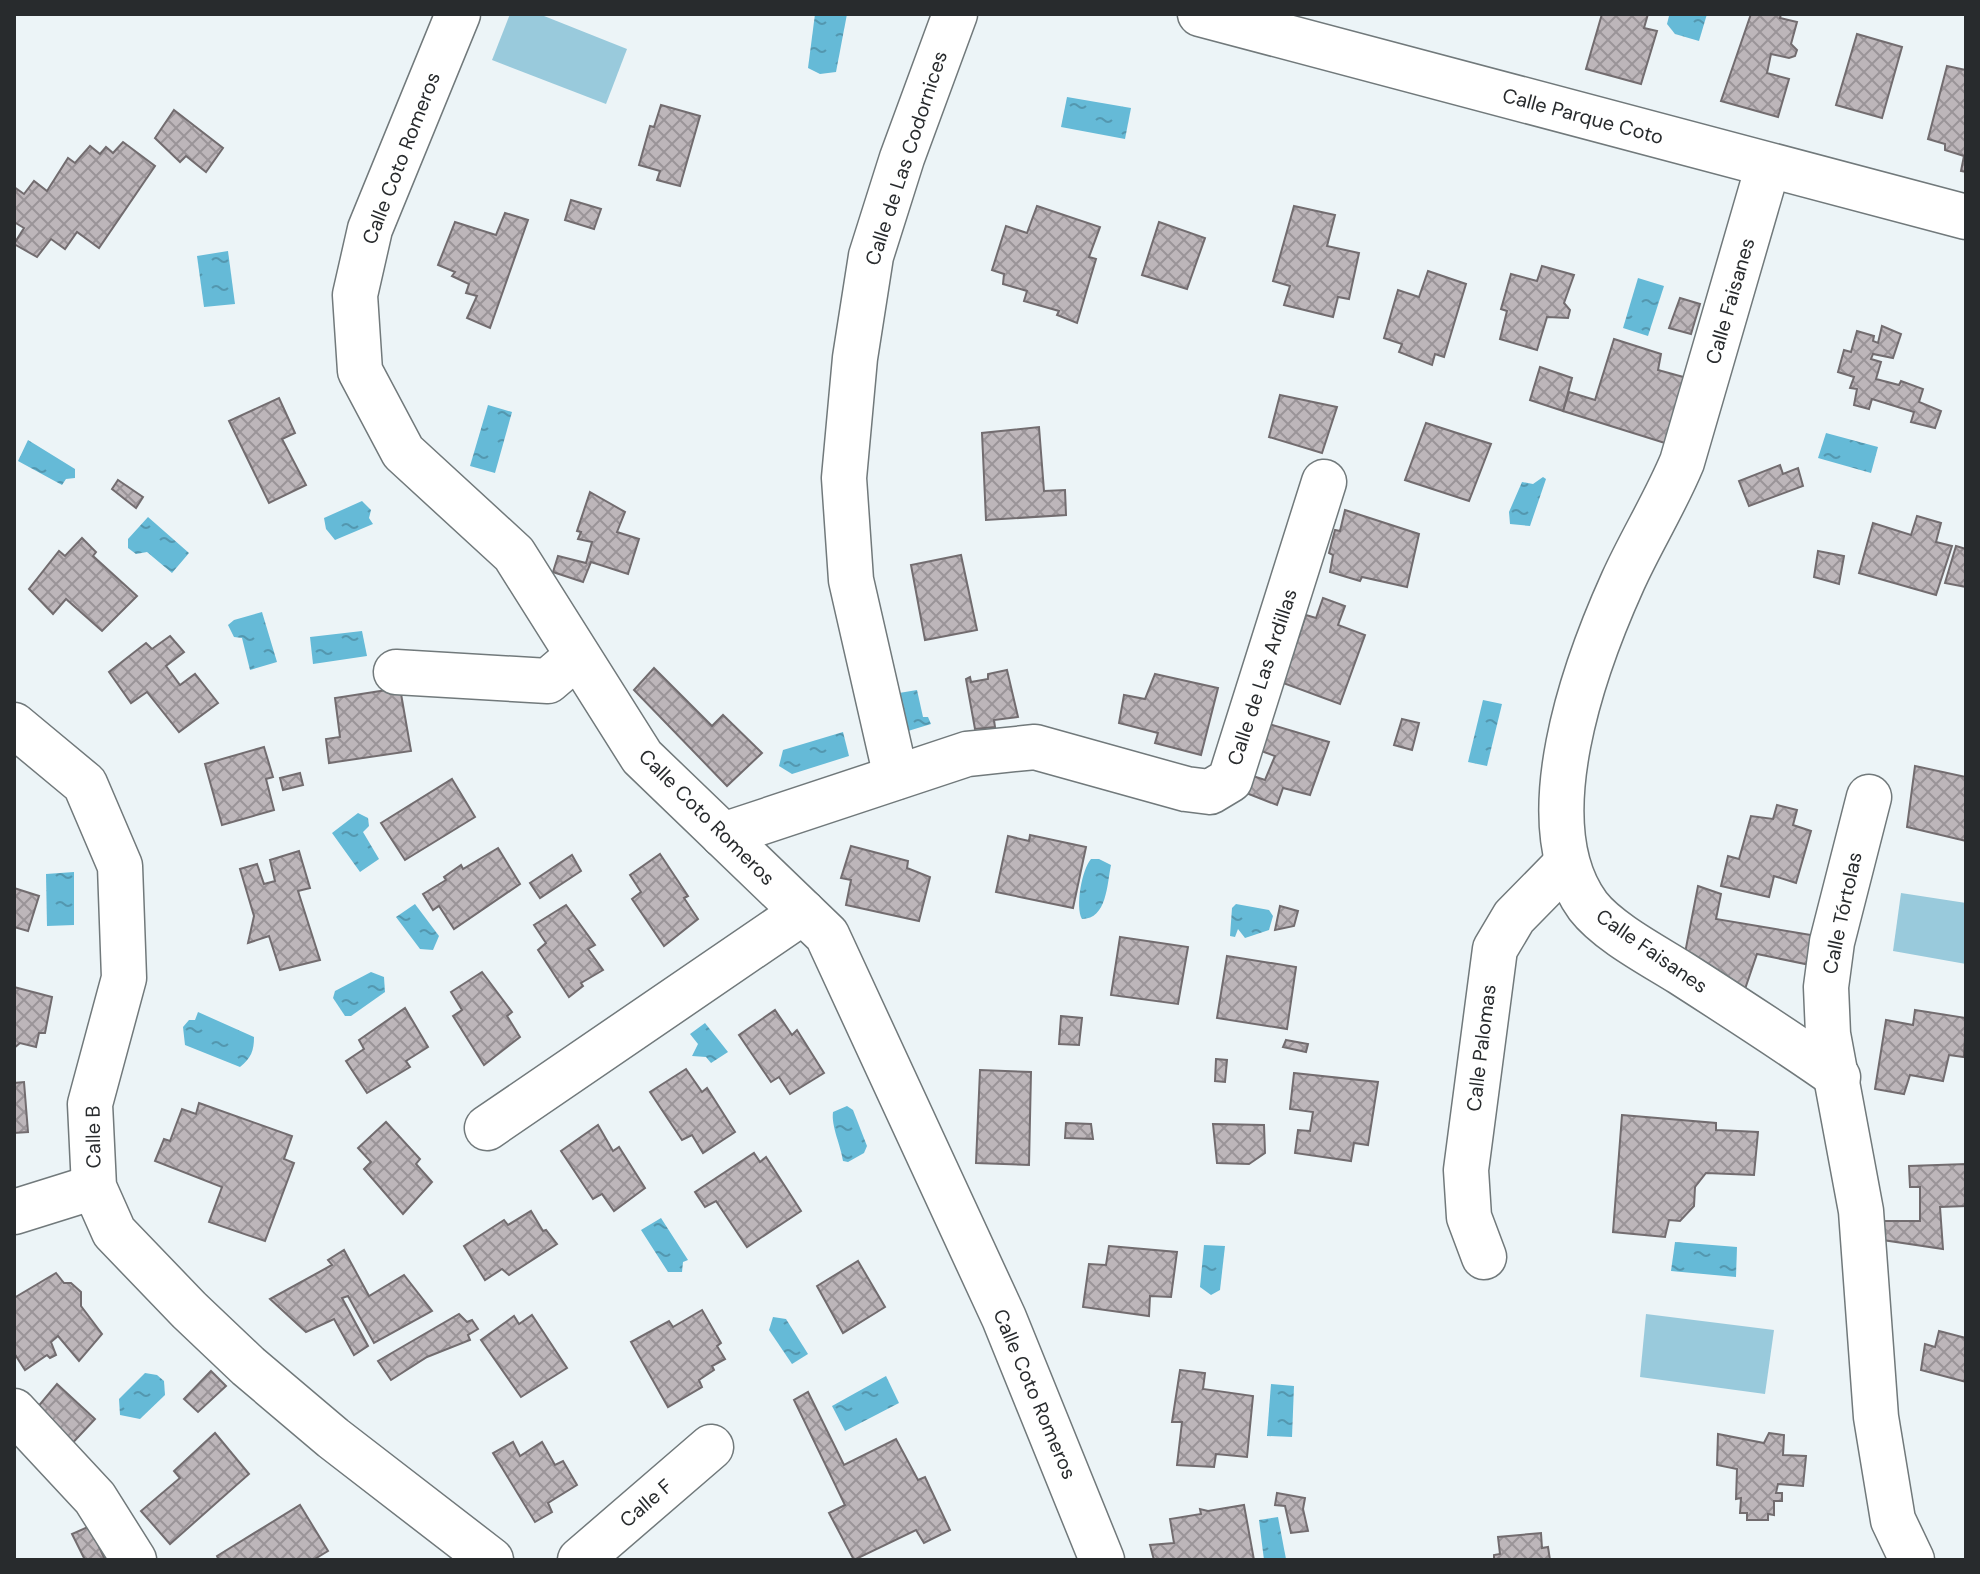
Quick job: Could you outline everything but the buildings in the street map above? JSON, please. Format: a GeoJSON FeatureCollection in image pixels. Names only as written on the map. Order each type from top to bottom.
{"type":"FeatureCollection","features":[{"type":"Feature","properties":{"kind":"street","name":"Calle Coto Romeros"},"geometry":{"type":"LineString","coordinates":[[458,14],[370,229],[355,295],[360,371],[403,452],[514,554],[576,657],[642,757],[827,935],[974,1253],[1102,1560]]}},
{"type":"Feature","properties":{"kind":"street","name":"Calle de Las Codornices"},"geometry":{"type":"LineString","coordinates":[[896,777],[851,580],[844,478],[855,358],[871,256],[902,158],[955,14]]}},
{"type":"Feature","properties":{"kind":"street","name":"Calle Parque Coto"},"geometry":{"type":"LineString","coordinates":[[1203,14],[1966,217]]}},
{"type":"Feature","properties":{"kind":"street","name":"Calle Faisanes"},"geometry":{"type":"LineString","coordinates":[[1768,166],[1682,462],[1662,509],[1623,579],[1598,642],[1572,731],[1560,800],[1567,863],[1589,907],[1630,941],[1838,1077]]}},
{"type":"Feature","properties":{"kind":"street","name":"Calle de Las Ardillas"},"geometry":{"type":"LineString","coordinates":[[723,835],[967,754],[1035,747],[1186,789],[1210,792],[1230,780],[1324,482]]}},
{"type":"Feature","properties":{"kind":"street"},"geometry":{"type":"LineString","coordinates":[[396,672],[548,681],[576,657]]}},
{"type":"Feature","properties":{"kind":"street","name":"Calle B"},"geometry":{"type":"LineString","coordinates":[[14,725],[85,784],[120,866],[124,978],[90,1104],[94,1187],[114,1232],[208,1329],[333,1438],[491,1560]]}},
{"type":"Feature","properties":{"kind":"street","name":"Calle Tórtolas"},"geometry":{"type":"LineString","coordinates":[[1838,1077],[1828,1034],[1826,987],[1832,942],[1869,797]]}},
{"type":"Feature","properties":{"kind":"street","name":"Calle Palomas"},"geometry":{"type":"LineString","coordinates":[[1484,1257],[1469,1217],[1466,1170],[1495,949],[1514,917],[1567,863]]}},
{"type":"Feature","properties":{"kind":"street"},"geometry":{"type":"LineString","coordinates":[[487,1128],[803,912]]}},
{"type":"Feature","properties":{"kind":"street"},"geometry":{"type":"LineString","coordinates":[[1838,1077],[1861,1211],[1876,1417],[1893,1520],[1912,1560]]}},
{"type":"Feature","properties":{"kind":"street"},"geometry":{"type":"LineString","coordinates":[[14,1212],[94,1187]]}},
{"type":"Feature","properties":{"kind":"street"},"geometry":{"type":"LineString","coordinates":[[14,1411],[95,1498],[134,1560]]}},
{"type":"Feature","properties":{"kind":"street","name":"Calle F"},"geometry":{"type":"LineString","coordinates":[[580,1560],[711,1447]]}},
{"type":"Feature","properties":{"kind":"shaded area"},"geometry":{"type":"Polygon","coordinates":[[[510,14],[539,14],[627,49],[606,104],[492,60],[510,14]]]}},
{"type":"Feature","properties":{"kind":"shaded area"},"geometry":{"type":"Polygon","coordinates":[[[1901,893],[1966,903],[1966,964],[1893,951],[1901,893]]]}},
{"type":"Feature","properties":{"kind":"shaded area"},"geometry":{"type":"Polygon","coordinates":[[[1646,1314],[1774,1330],[1765,1394],[1640,1377],[1646,1314]]]}},
{"type":"Feature","properties":{"kind":"water"},"geometry":{"type":"Polygon","coordinates":[[[815,14],[847,14],[836,72],[820,74],[808,68],[815,14]]]}},
{"type":"Feature","properties":{"kind":"water"},"geometry":{"type":"Polygon","coordinates":[[[1707,14],[1699,41],[1675,34],[1667,24],[1669,16],[1707,14]]]}},
{"type":"Feature","properties":{"kind":"water"},"geometry":{"type":"Polygon","coordinates":[[[1067,97],[1131,108],[1125,139],[1061,127],[1067,97]]]}},
{"type":"Feature","properties":{"kind":"water"},"geometry":{"type":"Polygon","coordinates":[[[228,251],[235,304],[204,307],[197,256],[228,251]]]}},
{"type":"Feature","properties":{"kind":"water"},"geometry":{"type":"Polygon","coordinates":[[[1638,278],[1664,286],[1648,336],[1623,328],[1638,278]]]}},
{"type":"Feature","properties":{"kind":"water"},"geometry":{"type":"Polygon","coordinates":[[[488,405],[512,412],[495,473],[470,466],[488,405]]]}},
{"type":"Feature","properties":{"kind":"water"},"geometry":{"type":"Polygon","coordinates":[[[1826,433],[1878,447],[1871,473],[1818,458],[1826,433]]]}},
{"type":"Feature","properties":{"kind":"water"},"geometry":{"type":"Polygon","coordinates":[[[28,440],[75,469],[75,478],[66,479],[62,485],[18,461],[28,440]]]}},
{"type":"Feature","properties":{"kind":"water"},"geometry":{"type":"Polygon","coordinates":[[[1543,477],[1546,479],[1530,526],[1510,524],[1509,512],[1522,482],[1533,484],[1543,477]]]}},
{"type":"Feature","properties":{"kind":"water"},"geometry":{"type":"Polygon","coordinates":[[[362,501],[371,510],[369,518],[373,524],[335,540],[326,529],[324,518],[362,501]]]}},
{"type":"Feature","properties":{"kind":"water"},"geometry":{"type":"Polygon","coordinates":[[[148,517],[189,553],[172,573],[147,552],[136,554],[128,548],[128,539],[148,517]]]}},
{"type":"Feature","properties":{"kind":"water"},"geometry":{"type":"Polygon","coordinates":[[[262,612],[277,662],[250,670],[242,638],[234,637],[228,625],[234,620],[262,612]]]}},
{"type":"Feature","properties":{"kind":"water"},"geometry":{"type":"Polygon","coordinates":[[[362,631],[367,656],[313,664],[310,637],[362,631]]]}},
{"type":"Feature","properties":{"kind":"water"},"geometry":{"type":"Polygon","coordinates":[[[917,690],[923,717],[928,717],[931,724],[908,731],[899,693],[917,690]]]}},
{"type":"Feature","properties":{"kind":"water"},"geometry":{"type":"Polygon","coordinates":[[[1483,700],[1502,704],[1487,766],[1468,762],[1483,700]]]}},
{"type":"Feature","properties":{"kind":"water"},"geometry":{"type":"Polygon","coordinates":[[[843,732],[849,756],[792,774],[779,766],[783,750],[843,732]]]}},
{"type":"Feature","properties":{"kind":"water"},"geometry":{"type":"Polygon","coordinates":[[[358,813],[368,818],[369,826],[363,832],[379,859],[360,872],[332,833],[358,813]]]}},
{"type":"Feature","properties":{"kind":"water"},"geometry":{"type":"Polygon","coordinates":[[[1091,859],[1111,865],[1101,907],[1097,913],[1082,919],[1080,888],[1091,859]]]}},
{"type":"Feature","properties":{"kind":"water"},"geometry":{"type":"Polygon","coordinates":[[[74,872],[74,925],[47,926],[46,874],[74,872]]]}},
{"type":"Feature","properties":{"kind":"water"},"geometry":{"type":"Polygon","coordinates":[[[415,904],[439,936],[433,950],[420,949],[396,917],[415,904]]]}},
{"type":"Feature","properties":{"kind":"water"},"geometry":{"type":"Polygon","coordinates":[[[1236,904],[1269,910],[1273,916],[1269,930],[1245,938],[1238,929],[1235,937],[1230,936],[1232,908],[1236,904]]]}},
{"type":"Feature","properties":{"kind":"water"},"geometry":{"type":"Polygon","coordinates":[[[371,972],[384,977],[385,992],[351,1016],[345,1016],[333,998],[335,991],[371,972]]]}},
{"type":"Feature","properties":{"kind":"water"},"geometry":{"type":"Polygon","coordinates":[[[198,1012],[254,1037],[251,1054],[240,1067],[185,1045],[183,1027],[189,1020],[195,1020],[198,1012]]]}},
{"type":"Feature","properties":{"kind":"water"},"geometry":{"type":"Polygon","coordinates":[[[705,1023],[728,1052],[711,1063],[706,1057],[692,1056],[698,1044],[690,1034],[705,1023]]]}},
{"type":"Feature","properties":{"kind":"water"},"geometry":{"type":"Polygon","coordinates":[[[847,1106],[853,1110],[867,1146],[864,1153],[848,1162],[843,1161],[833,1118],[833,1112],[847,1106]]]}},
{"type":"Feature","properties":{"kind":"water"},"geometry":{"type":"Polygon","coordinates":[[[661,1218],[688,1260],[683,1262],[682,1272],[668,1272],[641,1230],[661,1218]]]}},
{"type":"Feature","properties":{"kind":"water"},"geometry":{"type":"Polygon","coordinates":[[[1675,1242],[1737,1247],[1736,1277],[1671,1271],[1675,1242]]]}},
{"type":"Feature","properties":{"kind":"water"},"geometry":{"type":"Polygon","coordinates":[[[1204,1245],[1225,1246],[1220,1290],[1211,1295],[1200,1287],[1204,1245]]]}},
{"type":"Feature","properties":{"kind":"water"},"geometry":{"type":"Polygon","coordinates":[[[773,1317],[786,1319],[808,1354],[792,1364],[769,1330],[773,1317]]]}},
{"type":"Feature","properties":{"kind":"water"},"geometry":{"type":"Polygon","coordinates":[[[145,1373],[157,1375],[164,1381],[165,1395],[140,1419],[120,1415],[119,1399],[145,1373]]]}},
{"type":"Feature","properties":{"kind":"water"},"geometry":{"type":"Polygon","coordinates":[[[886,1376],[899,1403],[845,1431],[832,1406],[886,1376]]]}},
{"type":"Feature","properties":{"kind":"water"},"geometry":{"type":"Polygon","coordinates":[[[1271,1384],[1294,1386],[1292,1437],[1267,1436],[1271,1384]]]}},
{"type":"Feature","properties":{"kind":"water"},"geometry":{"type":"Polygon","coordinates":[[[1278,1517],[1286,1559],[1264,1560],[1259,1520],[1278,1517]]]}}]}
